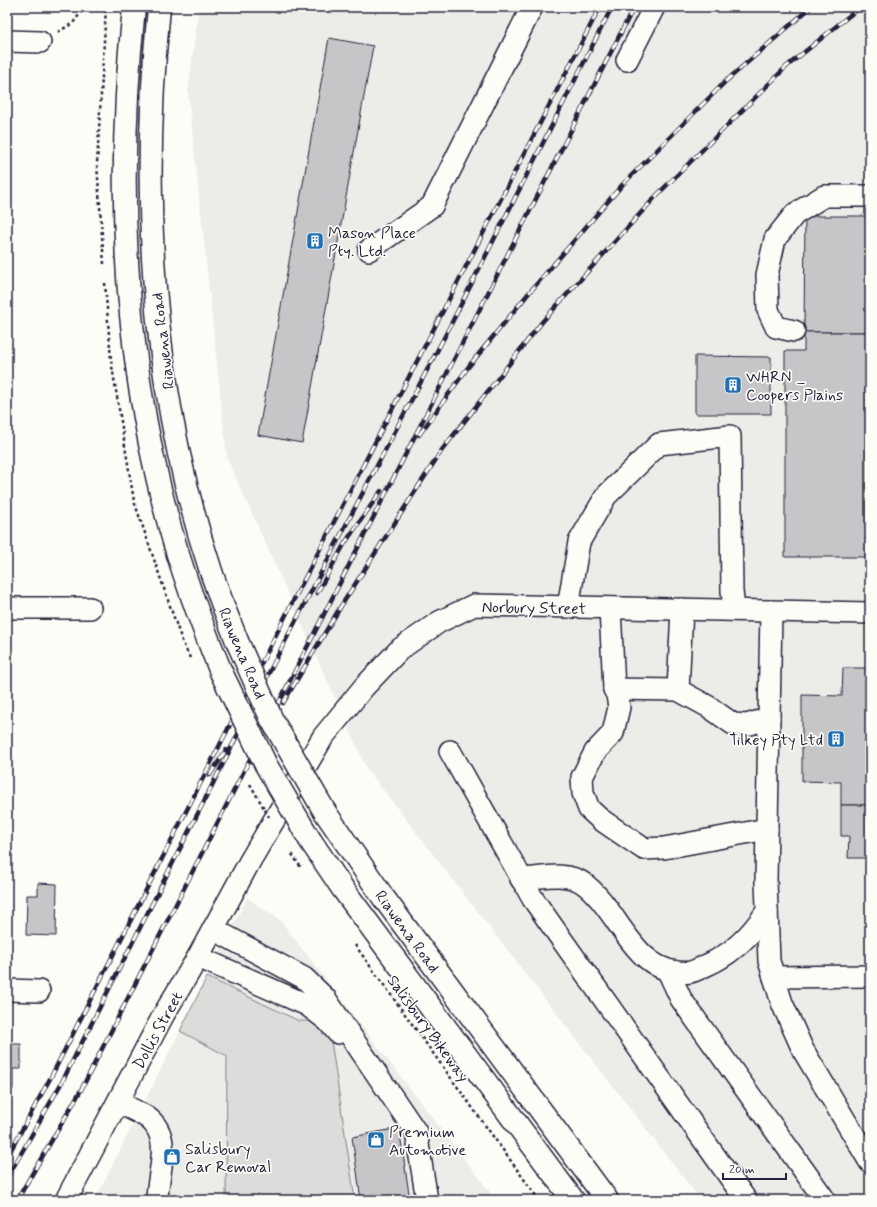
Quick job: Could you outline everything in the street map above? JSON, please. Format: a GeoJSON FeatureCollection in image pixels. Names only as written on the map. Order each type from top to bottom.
{"type":"FeatureCollection","features":[{"type":"Feature","properties":{"kind":"highway","name":"Riawena Road"},"geometry":{"type":"LineString","coordinates":[[134,7],[125,115],[125,179],[127,248],[138,370],[147,426],[169,524],[187,585],[221,672],[266,765],[310,840],[352,900],[573,1200]]}},
{"type":"Feature","properties":{"kind":"highway","name":"Riawena Road"},"geometry":{"type":"LineString","coordinates":[[159,7],[153,69],[150,159],[150,222],[162,353],[170,412],[197,528],[209,569],[237,642],[272,720],[325,812],[383,897],[607,1200]]}},
{"type":"Feature","properties":{"kind":"street"},"geometry":{"type":"LineString","coordinates":[[369,250],[432,206],[532,7]]}},
{"type":"Feature","properties":{"kind":"street"},"geometry":{"type":"LineString","coordinates":[[627,60],[654,7]]}},
{"type":"Feature","properties":{"kind":"street"},"geometry":{"type":"LineString","coordinates":[[7,41],[40,42]]}},
{"type":"Feature","properties":{"kind":"street"},"geometry":{"type":"LineString","coordinates":[[794,331],[776,327],[768,310],[767,275],[775,239],[795,214],[824,196],[870,196]]}},
{"type":"Feature","properties":{"kind":"street"},"geometry":{"type":"LineString","coordinates":[[568,607],[579,542],[606,496],[660,444],[730,436],[732,591],[734,610]]}},
{"type":"Feature","properties":{"kind":"street","name":"Norbury Street"},"geometry":{"type":"LineString","coordinates":[[250,861],[324,737],[364,687],[400,649],[439,622],[474,605],[870,613]]}},
{"type":"Feature","properties":{"kind":"street"},"geometry":{"type":"LineString","coordinates":[[7,608],[90,608]]}},
{"type":"Feature","properties":{"kind":"street"},"geometry":{"type":"LineString","coordinates":[[610,608],[614,689],[617,695],[619,707],[613,733],[595,752],[582,777],[583,793],[589,810],[644,849],[664,848],[767,829]]}},
{"type":"Feature","properties":{"kind":"street"},"geometry":{"type":"LineString","coordinates":[[678,690],[682,609]]}},
{"type":"Feature","properties":{"kind":"street"},"geometry":{"type":"LineString","coordinates":[[772,611],[767,829],[767,911],[769,961],[782,1003],[803,1050],[870,1162]]}},
{"type":"Feature","properties":{"kind":"street"},"geometry":{"type":"LineString","coordinates":[[614,689],[678,690],[709,707],[733,724],[747,726],[769,718]]}},
{"type":"Feature","properties":{"kind":"street"},"geometry":{"type":"LineString","coordinates":[[450,751],[533,899],[746,1200]]}},
{"type":"Feature","properties":{"kind":"street","name":"Dollis Street"},"geometry":{"type":"LineString","coordinates":[[66,1200],[164,1014],[198,957],[250,861]]}},
{"type":"Feature","properties":{"kind":"street"},"geometry":{"type":"LineString","coordinates":[[521,879],[568,876],[583,883],[599,898],[620,929],[648,960],[668,971],[690,972],[715,961],[755,930],[767,911]]}},
{"type":"Feature","properties":{"kind":"street"},"geometry":{"type":"LineString","coordinates":[[213,928],[304,978],[325,998],[416,1132],[427,1200]]}},
{"type":"Feature","properties":{"kind":"street"},"geometry":{"type":"LineString","coordinates":[[198,957],[307,1006],[328,1021],[416,1132]]}},
{"type":"Feature","properties":{"kind":"street"},"geometry":{"type":"LineString","coordinates":[[668,971],[681,999],[825,1200]]}},
{"type":"Feature","properties":{"kind":"street"},"geometry":{"type":"LineString","coordinates":[[774,977],[870,976]]}},
{"type":"Feature","properties":{"kind":"street"},"geometry":{"type":"LineString","coordinates":[[7,990],[39,991]]}},
{"type":"Feature","properties":{"kind":"street"},"geometry":{"type":"LineString","coordinates":[[118,1102],[148,1118],[160,1132],[162,1159],[157,1200]]}},
{"type":"Feature","properties":{"kind":"path"},"geometry":{"type":"LineString","coordinates":[[40,42],[73,23],[85,7]]}},
{"type":"Feature","properties":{"kind":"path"},"geometry":{"type":"LineString","coordinates":[[302,869],[306,875]]}},
{"type":"Feature","properties":{"kind":"path","name":"Salisbury Bikeway"},"geometry":{"type":"LineString","coordinates":[[354,944],[539,1200]]}},
{"type":"Feature","properties":{"kind":"shaded area"},"geometry":{"type":"Polygon","coordinates":[[[199,7],[870,7],[870,1200],[701,1200],[367,769],[227,458],[188,92],[199,7]]]}},
{"type":"Feature","properties":{"kind":"shaded area"},"geometry":{"type":"Polygon","coordinates":[[[247,898],[280,920],[496,1200],[95,1200],[247,898]]]}},
{"type":"Feature","properties":{"kind":"shaded area"},"geometry":{"type":"Polygon","coordinates":[[[207,977],[299,1021],[328,1021],[355,1200],[226,1200],[227,1056],[180,1031],[207,977]]]}},
{"type":"Feature","properties":{"kind":"building","name":"Mason Place Pty. Ltd."},"geometry":{"type":"Polygon","coordinates":[[[329,38],[373,46],[302,443],[258,435],[329,38]]]}},
{"type":"Feature","properties":{"kind":"building"},"geometry":{"type":"Polygon","coordinates":[[[805,216],[870,216],[870,332],[804,332],[805,216]]]}},
{"type":"Feature","properties":{"kind":"building"},"geometry":{"type":"Polygon","coordinates":[[[804,332],[870,332],[870,557],[785,557],[785,351],[804,351],[804,332]]]}},
{"type":"Feature","properties":{"kind":"building","name":"WHRN _ Coopers Plains"},"geometry":{"type":"Polygon","coordinates":[[[695,356],[771,357],[771,414],[695,414],[695,356]]]}},
{"type":"Feature","properties":{"kind":"building","name":"Tilkey Pty Ltd"},"geometry":{"type":"Polygon","coordinates":[[[843,668],[870,668],[870,805],[841,805],[841,782],[802,781],[802,695],[842,696],[843,668]]]}},
{"type":"Feature","properties":{"kind":"building"},"geometry":{"type":"Polygon","coordinates":[[[841,805],[870,805],[868,858],[848,858],[849,836],[841,836],[841,805]]]}},
{"type":"Feature","properties":{"kind":"building"},"geometry":{"type":"Polygon","coordinates":[[[38,883],[57,884],[56,936],[26,935],[27,895],[38,895],[38,883]]]}},
{"type":"Feature","properties":{"kind":"building"},"geometry":{"type":"Polygon","coordinates":[[[7,1044],[21,1044],[21,1069],[13,1069],[13,1089],[7,1095],[7,1044]]]}},
{"type":"Feature","properties":{"kind":"building"},"geometry":{"type":"Polygon","coordinates":[[[399,1128],[410,1200],[361,1200],[352,1137],[399,1128]]]}},
{"type":"Feature","properties":{"kind":"railway"},"geometry":{"type":"LineString","coordinates":[[7,1157],[52,1075],[290,607],[600,7]]}},
{"type":"Feature","properties":{"kind":"railway"},"geometry":{"type":"LineString","coordinates":[[7,1178],[62,1082],[280,651],[447,332],[612,7]]}},
{"type":"Feature","properties":{"kind":"railway"},"geometry":{"type":"LineString","coordinates":[[17,1200],[81,1090],[634,7]]}},
{"type":"Feature","properties":{"kind":"railway"},"geometry":{"type":"LineString","coordinates":[[419,435],[469,366],[528,294],[623,184],[726,81],[811,7]]}},
{"type":"Feature","properties":{"kind":"railway"},"geometry":{"type":"LineString","coordinates":[[283,703],[341,606],[442,450],[542,322],[658,194],[786,67],[860,7]]}},
{"type":"Feature","properties":{"kind":"railway"},"geometry":{"type":"LineString","coordinates":[[317,593],[345,543],[381,491]]}},
{"type":"Feature","properties":{"kind":"railway"},"geometry":{"type":"LineString","coordinates":[[210,775],[226,750]]}},
{"type":"Feature","properties":{"kind":"place","name":"Mason Place Pty. Ltd."},"geometry":{"type":"Point","coordinates":[315,241]}},
{"type":"Feature","properties":{"kind":"place","name":"WHRN _ Coopers Plains"},"geometry":{"type":"Point","coordinates":[733,385]}},
{"type":"Feature","properties":{"kind":"place","name":"Tilkey Pty Ltd"},"geometry":{"type":"Point","coordinates":[836,739]}},
{"type":"Feature","properties":{"kind":"place","name":"Premium Automotive"},"geometry":{"type":"Point","coordinates":[376,1140]}},
{"type":"Feature","properties":{"kind":"place","name":"Salisbury Car Removal"},"geometry":{"type":"Point","coordinates":[172,1157]}}]}
